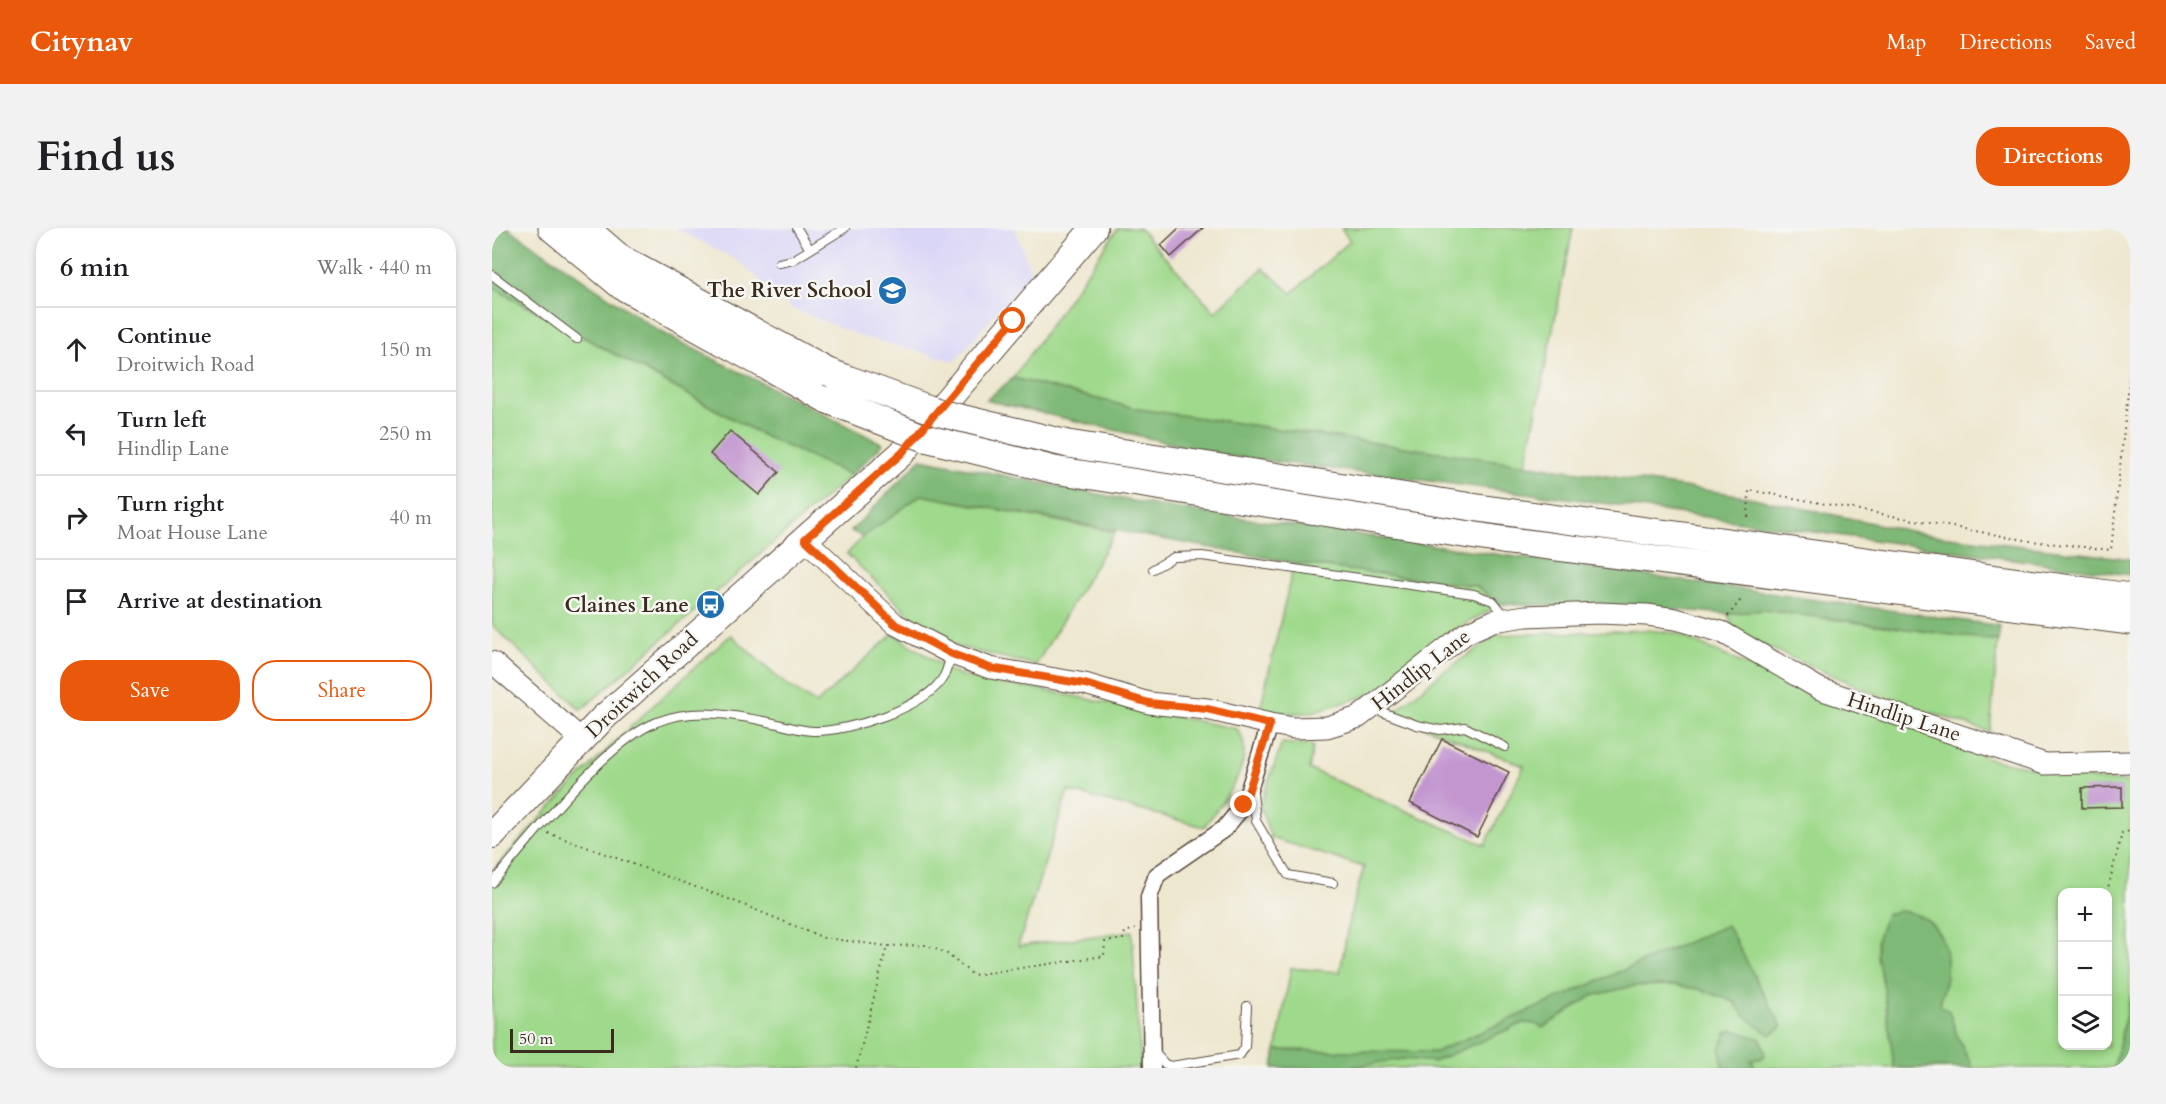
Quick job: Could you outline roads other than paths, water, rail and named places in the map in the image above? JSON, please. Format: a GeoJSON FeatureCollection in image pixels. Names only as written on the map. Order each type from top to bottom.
{"type":"FeatureCollection","features":[{"type":"Feature","properties":{"kind":"highway"},"geometry":{"type":"LineString","coordinates":[[552,228],[622,286],[828,400],[925,438],[1055,470],[1502,540],[2130,621]]}},
{"type":"Feature","properties":{"kind":"highway"},"geometry":{"type":"LineString","coordinates":[[585,228],[621,259],[828,372],[940,413],[1068,444],[1485,509],[2130,597]]}},
{"type":"Feature","properties":{"kind":"main road","name":"Droitwich Road"},"geometry":{"type":"LineString","coordinates":[[492,835],[620,703],[902,453],[1095,228]]}},
{"type":"Feature","properties":{"kind":"street","name":"Hindlip Lane"},"geometry":{"type":"LineString","coordinates":[[805,539],[895,624],[952,654],[990,668],[1085,684],[1149,703],[1207,709],[1270,724],[1294,728],[1327,727],[1359,717],[1467,633],[1493,621],[1507,618],[1599,613],[1647,615],[1676,619],[1722,632],[1820,689],[2045,764],[2130,762]]}},
{"type":"Feature","properties":{"kind":"street"},"geometry":{"type":"LineString","coordinates":[[492,662],[582,740]]}},
{"type":"Feature","properties":{"kind":"street"},"geometry":{"type":"LineString","coordinates":[[1152,1068],[1149,897],[1157,875],[1224,829],[1244,805],[1270,724]]}},
{"type":"Feature","properties":{"kind":"lane"},"geometry":{"type":"LineString","coordinates":[[797,228],[809,248]]}},
{"type":"Feature","properties":{"kind":"lane"},"geometry":{"type":"LineString","coordinates":[[779,263],[793,260],[809,248],[845,228]]}},
{"type":"Feature","properties":{"kind":"lane"},"geometry":{"type":"LineString","coordinates":[[492,275],[577,339]]}},
{"type":"Feature","properties":{"kind":"lane"},"geometry":{"type":"LineString","coordinates":[[1153,569],[1174,557],[1202,556],[1447,589],[1493,601],[1507,618]]}},
{"type":"Feature","properties":{"kind":"lane"},"geometry":{"type":"LineString","coordinates":[[492,883],[621,744],[654,723],[672,716],[697,713],[722,714],[815,731],[859,724],[906,707],[925,695],[943,678],[952,654]]}},
{"type":"Feature","properties":{"kind":"lane"},"geometry":{"type":"LineString","coordinates":[[1373,708],[1417,725],[1440,730],[1465,727],[1505,747]]}},
{"type":"Feature","properties":{"kind":"lane"},"geometry":{"type":"LineString","coordinates":[[1252,784],[1256,821],[1288,875],[1333,883]]}},
{"type":"Feature","properties":{"kind":"lane"},"geometry":{"type":"LineString","coordinates":[[1151,1050],[1165,1064],[1171,1066],[1240,1054],[1245,1047],[1247,1006]]}},
{"type":"Feature","properties":{"kind":"place","name":"The River School"},"geometry":{"type":"Point","coordinates":[893,290]}},
{"type":"Feature","properties":{"kind":"place","name":"Claines Lane"},"geometry":{"type":"Point","coordinates":[710,605]}}]}
